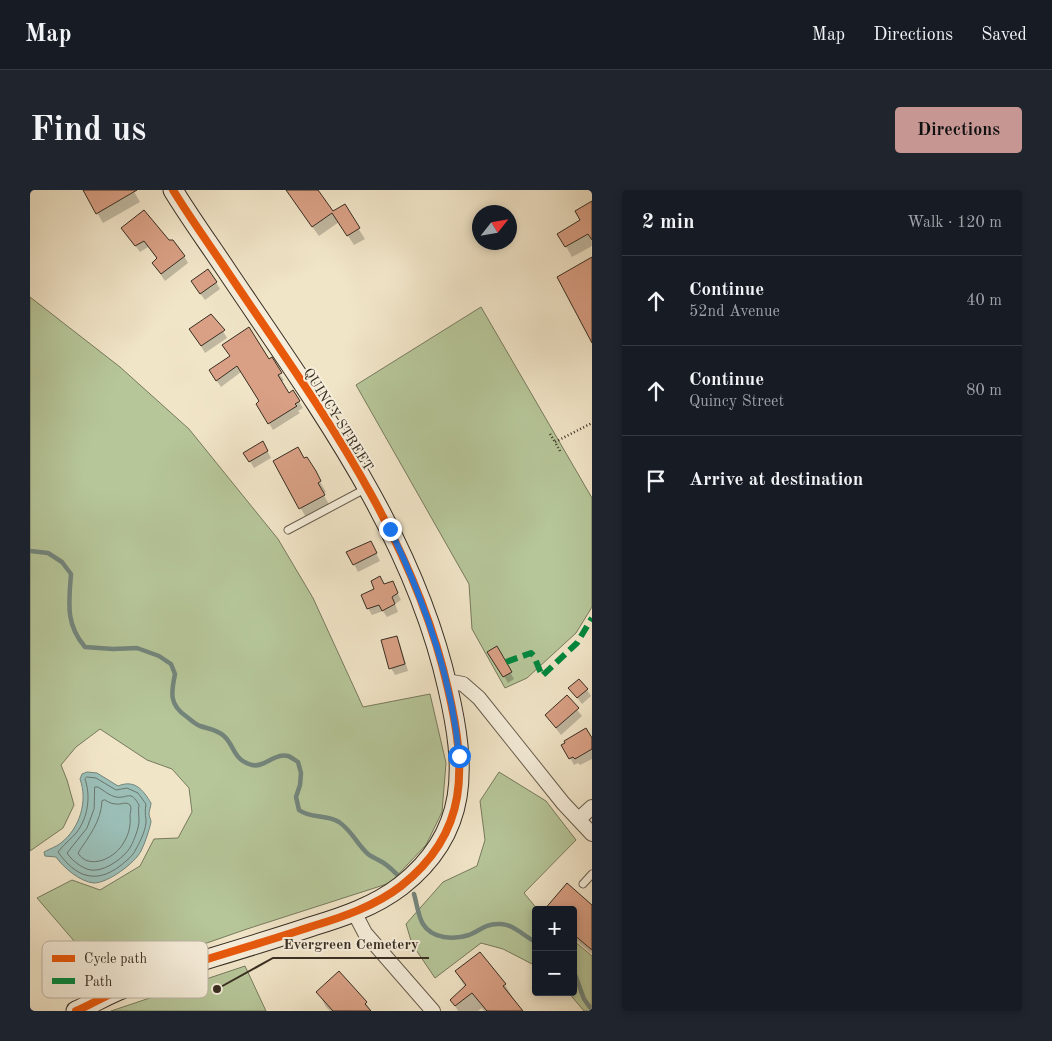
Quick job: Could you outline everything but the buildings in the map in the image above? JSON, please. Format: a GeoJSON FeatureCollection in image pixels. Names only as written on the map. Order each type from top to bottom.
{"type":"FeatureCollection","features":[{"type":"Feature","properties":{"kind":"street","name":"QUINCY STREET"},"geometry":{"type":"LineString","coordinates":[[174,190],[312,397],[368,488],[390,529],[410,572],[447,681],[458,738],[460,774],[456,804],[450,824],[434,853],[407,881],[388,895],[354,912],[208,960]]}},
{"type":"Feature","properties":{"kind":"street"},"geometry":{"type":"LineString","coordinates":[[447,681],[463,684],[480,698],[563,802],[592,834]]}},
{"type":"Feature","properties":{"kind":"street"},"geometry":{"type":"LineString","coordinates":[[579,819],[592,807]]}},
{"type":"Feature","properties":{"kind":"street"},"geometry":{"type":"LineString","coordinates":[[354,912],[365,933],[433,1011]]}},
{"type":"Feature","properties":{"kind":"street","name":"QUINCY STREET"},"geometry":{"type":"LineString","coordinates":[[80,1009],[102,998]]}},
{"type":"Feature","properties":{"kind":"lane"},"geometry":{"type":"LineString","coordinates":[[288,530],[368,488]]}},
{"type":"Feature","properties":{"kind":"lane"},"geometry":{"type":"LineString","coordinates":[[583,884],[592,874]]}},
{"type":"Feature","properties":{"kind":"path"},"geometry":{"type":"LineString","coordinates":[[555,442],[592,423]]}},
{"type":"Feature","properties":{"kind":"path"},"geometry":{"type":"LineString","coordinates":[[550,434],[560,451]]}},
{"type":"Feature","properties":{"kind":"green space"},"geometry":{"type":"Polygon","coordinates":[[[30,297],[120,367],[189,429],[278,539],[313,598],[363,707],[430,694],[446,763],[442,812],[426,845],[390,883],[208,943],[208,941],[74,941],[37,898],[72,880],[100,890],[140,866],[154,839],[178,838],[192,812],[189,788],[172,769],[147,760],[100,729],[76,747],[61,765],[74,805],[63,828],[30,851],[30,297]]]}},
{"type":"Feature","properties":{"kind":"green space"},"geometry":{"type":"Polygon","coordinates":[[[481,307],[592,498],[592,607],[576,633],[527,678],[505,688],[472,629],[469,584],[356,385],[481,307]]]}},
{"type":"Feature","properties":{"kind":"green space"},"geometry":{"type":"Polygon","coordinates":[[[499,772],[546,801],[576,840],[524,893],[535,906],[532,906],[532,964],[503,949],[481,943],[435,978],[412,944],[406,924],[443,882],[477,866],[485,840],[480,801],[499,772]]]}},
{"type":"Feature","properties":{"kind":"green space"},"geometry":{"type":"Polygon","coordinates":[[[577,943],[592,956],[592,1011],[584,1011],[571,996],[577,996],[577,943]]]}},
{"type":"Feature","properties":{"kind":"green space"},"geometry":{"type":"Polygon","coordinates":[[[245,966],[266,1011],[111,1011],[150,998],[208,998],[208,978],[245,966]]]}},
{"type":"Feature","properties":{"kind":"water"},"geometry":{"type":"Polygon","coordinates":[[[87,772],[97,773],[118,786],[124,784],[134,785],[142,790],[151,803],[149,814],[150,826],[138,856],[113,876],[94,883],[78,877],[56,857],[45,856],[44,852],[61,843],[73,830],[83,805],[80,779],[82,774],[87,772]]]}},
{"type":"Feature","properties":{"kind":"waterway"},"geometry":{"type":"LineString","coordinates":[[30,551],[48,553],[62,562],[71,574],[69,603],[71,621],[74,630],[85,647],[137,648],[159,656],[171,664],[175,674],[172,693],[174,703],[181,712],[198,725],[221,734],[228,740],[241,760],[246,763],[256,765],[283,756],[289,756],[298,762],[301,773],[296,797],[299,810],[308,815],[329,818],[339,822],[368,854],[387,865],[400,877]]}},
{"type":"Feature","properties":{"kind":"waterway"},"geometry":{"type":"LineString","coordinates":[[414,894],[423,924],[432,933],[444,937],[457,938],[489,925],[503,924],[532,940]]}},
{"type":"Feature","properties":{"kind":"waterway"},"geometry":{"type":"LineString","coordinates":[[577,980],[584,999],[592,1010]]}},
{"type":"Feature","properties":{"kind":"marked path"},"geometry":{"type":"LineString","coordinates":[[506,662],[531,653],[542,676],[577,643],[592,618]]}},
{"type":"Feature","properties":{"kind":"cycle path"},"geometry":{"type":"LineString","coordinates":[[173,190],[326,419],[386,522],[411,576],[432,631],[448,689],[458,745],[459,771],[457,796],[451,821],[440,843],[424,865],[401,886],[380,899],[336,919],[208,959]]}},
{"type":"Feature","properties":{"kind":"cycle path"},"geometry":{"type":"LineString","coordinates":[[76,1011],[102,998]]}},
{"type":"Feature","properties":{"kind":"place","name":"Evergreen Cemetery"},"geometry":{"type":"Point","coordinates":[217,989]}},
{"type":"Feature","properties":{"kind":"route"},"geometry":{"type":"LineString","coordinates":[[390,529],[420,598],[435,641],[447,681],[458,738],[459,756]]}}]}
